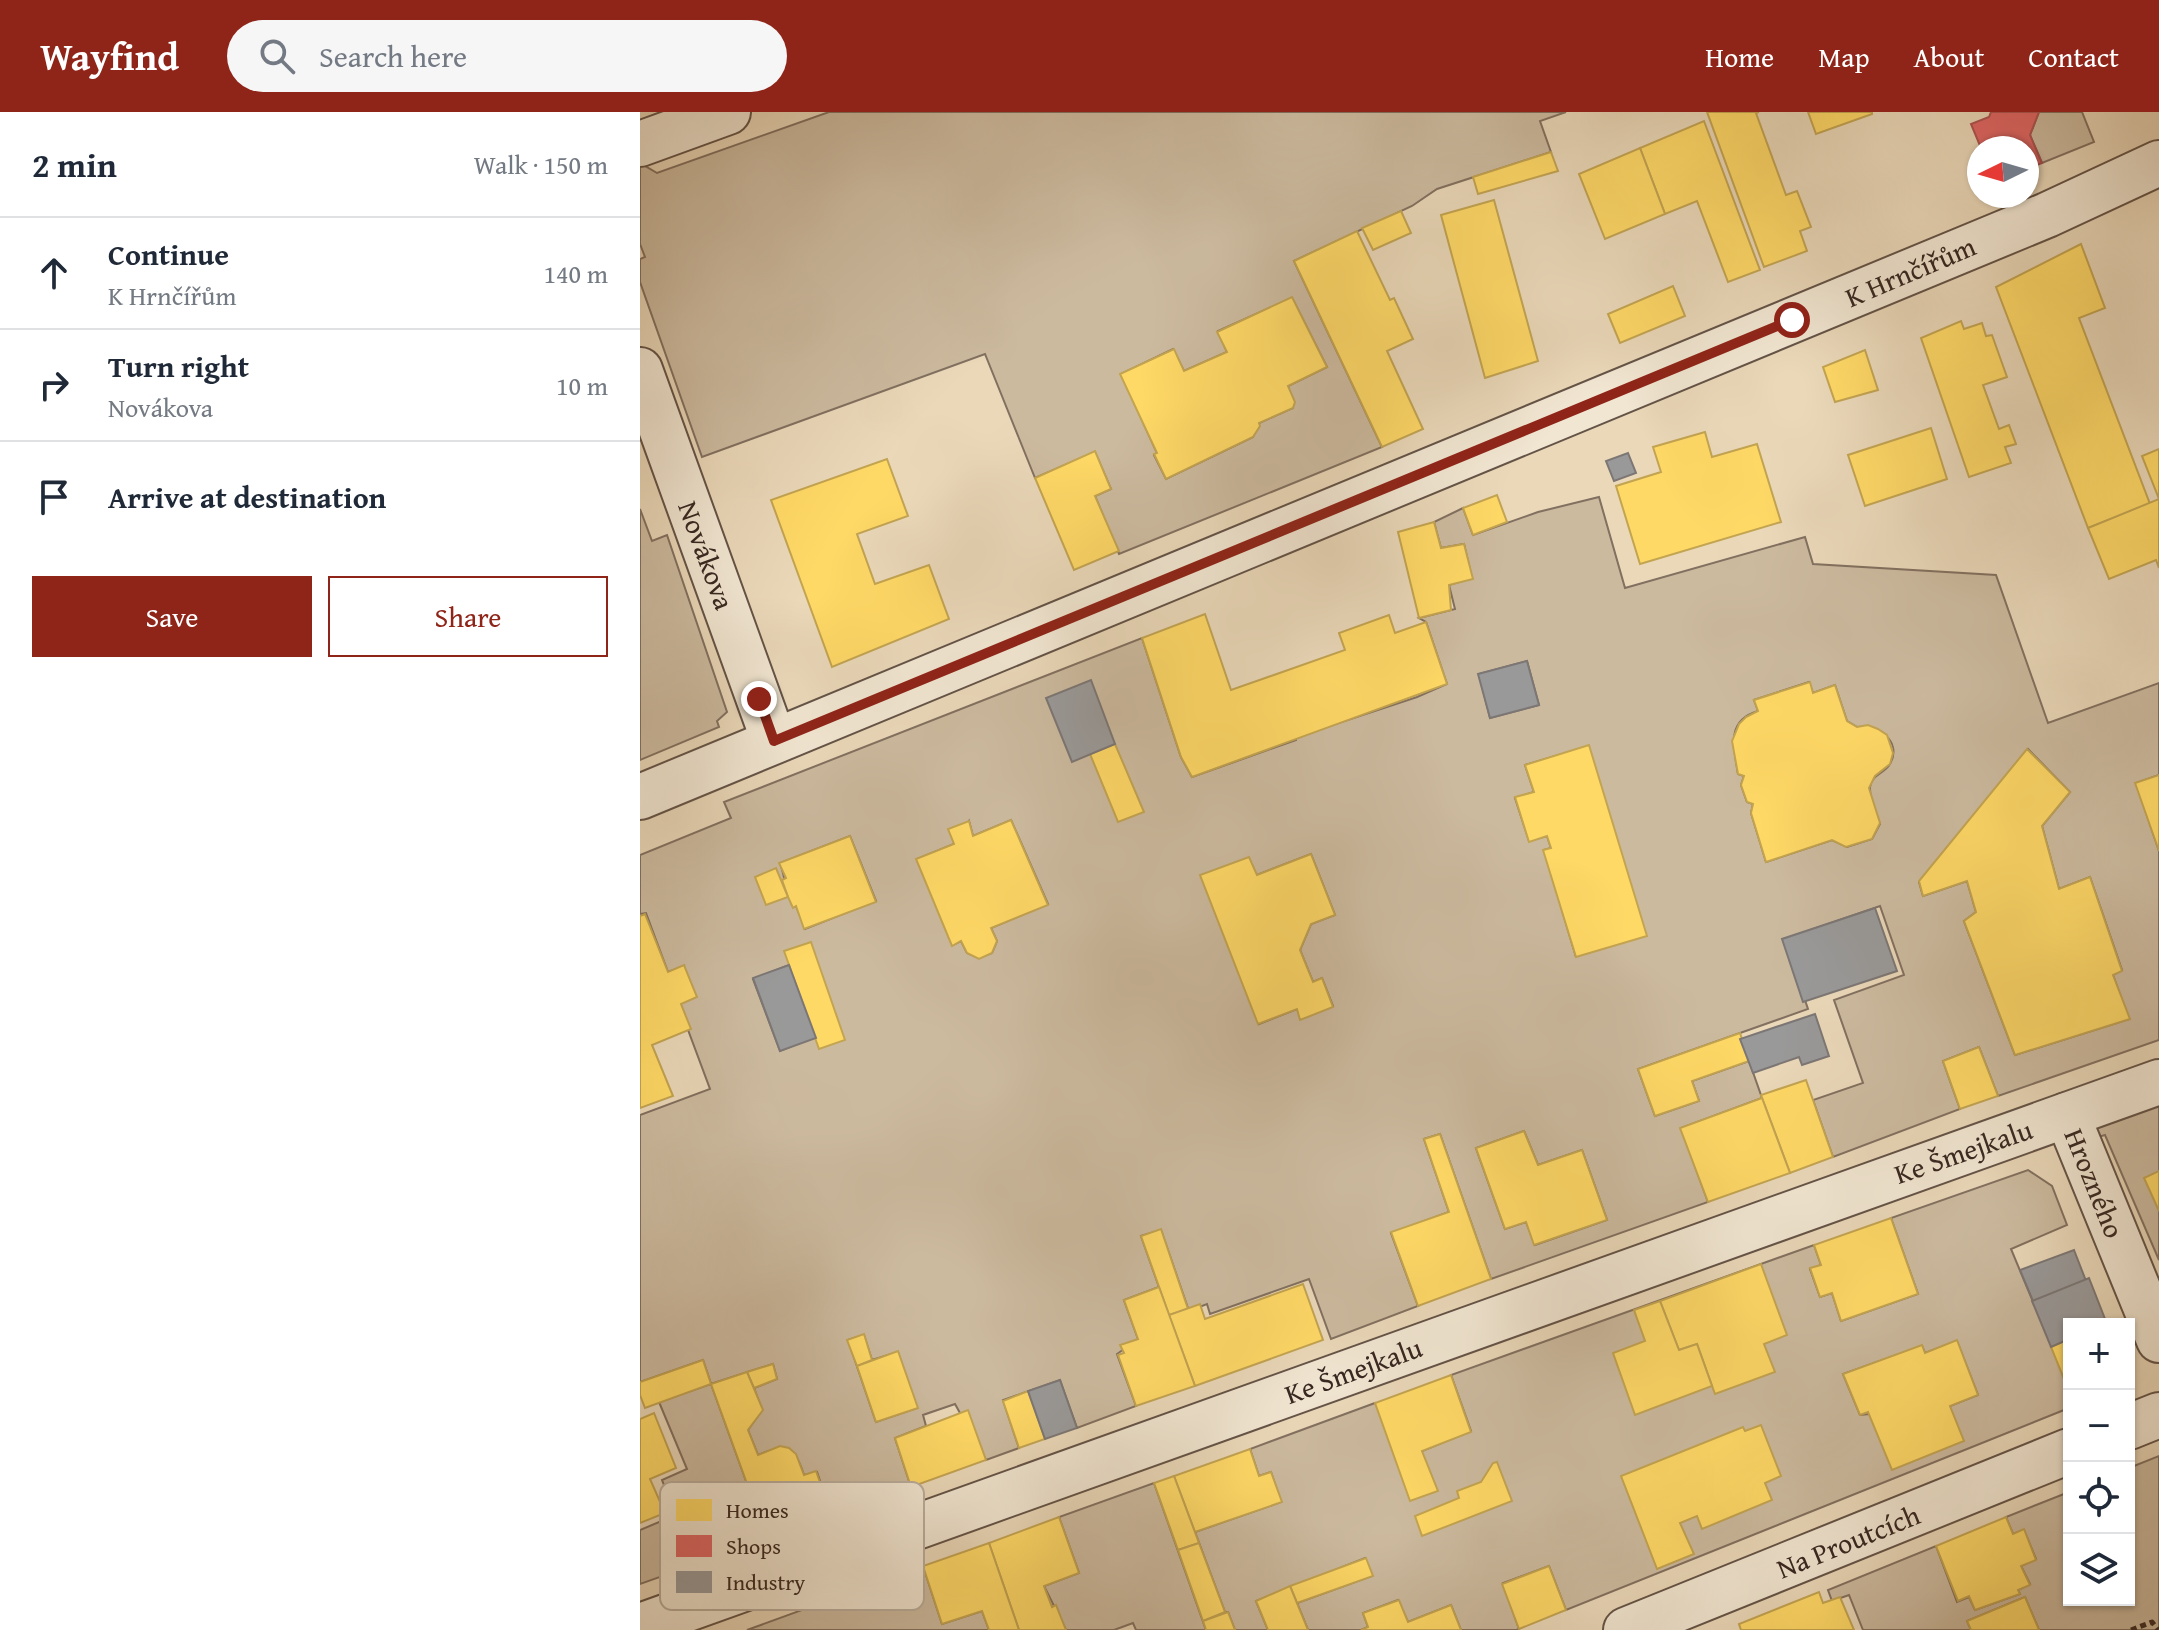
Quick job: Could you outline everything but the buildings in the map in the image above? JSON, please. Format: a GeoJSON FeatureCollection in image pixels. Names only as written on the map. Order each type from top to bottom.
{"type":"FeatureCollection","features":[{"type":"Feature","properties":{"kind":"street"},"geometry":{"type":"LineString","coordinates":[[640,144],[728,112]]}},
{"type":"Feature","properties":{"kind":"street","name":"K Hrnčířům"},"geometry":{"type":"LineString","coordinates":[[640,797],[2047,215],[2159,163]]}},
{"type":"Feature","properties":{"kind":"street","name":"Novákova"},"geometry":{"type":"LineString","coordinates":[[640,370],[774,741]]}},
{"type":"Feature","properties":{"kind":"street","name":"Ke Šmejkalu"},"geometry":{"type":"LineString","coordinates":[[924,1524],[2159,1082]]}},
{"type":"Feature","properties":{"kind":"street","name":"Hrozného"},"geometry":{"type":"LineString","coordinates":[[2067,1115],[2159,1340]]}},
{"type":"Feature","properties":{"kind":"street"},"geometry":{"type":"LineString","coordinates":[[2135,1425],[2159,1415]]}},
{"type":"Feature","properties":{"kind":"street","name":"Na Proutcích"},"geometry":{"type":"LineString","coordinates":[[1626,1630],[2063,1453]]}},
{"type":"Feature","properties":{"kind":"street","name":"Ke Šmejkalu"},"geometry":{"type":"LineString","coordinates":[[640,1626],[685,1610]]}},
{"type":"Feature","properties":{"kind":"path"},"geometry":{"type":"LineString","coordinates":[[2131,1630],[2152,1622],[2158,1630]]}},
{"type":"Feature","properties":{"kind":"shaded area"},"geometry":{"type":"Polygon","coordinates":[[[829,112],[1566,112],[1540,121],[1551,152],[1437,189],[1412,206],[1294,261],[1382,447],[1119,554],[1095,496],[1111,489],[1095,452],[1035,478],[985,354],[702,457],[640,282],[640,259],[645,257],[640,244],[640,163],[657,173],[829,112]],[[1292,298],[1218,331],[1227,352],[1184,371],[1173,349],[1121,374],[1166,479],[1253,437],[1259,423],[1293,408],[1288,386],[1327,367],[1292,298]]]}},
{"type":"Feature","properties":{"kind":"shaded area"},"geometry":{"type":"Polygon","coordinates":[[[2039,112],[2082,112],[2094,142],[2042,163],[2039,136],[2030,135],[2039,112]]]}},
{"type":"Feature","properties":{"kind":"shaded area"},"geometry":{"type":"Polygon","coordinates":[[[1599,497],[1625,588],[1805,537],[1813,564],[1996,575],[2048,723],[2159,683],[2159,775],[2136,783],[2159,851],[2159,1040],[1998,1096],[1979,1047],[1943,1061],[1960,1109],[1833,1157],[1813,1100],[1863,1083],[1834,1000],[1904,975],[1880,906],[1784,939],[1808,1009],[1638,1069],[1655,1116],[1699,1101],[1692,1081],[1749,1061],[1762,1098],[1681,1128],[1708,1202],[1491,1279],[1440,1134],[1424,1139],[1449,1212],[1391,1233],[1418,1306],[1331,1339],[1309,1279],[1210,1314],[1207,1304],[1189,1311],[1161,1230],[1141,1236],[1159,1287],[1124,1300],[1138,1339],[1117,1354],[1136,1406],[1077,1428],[1060,1380],[1003,1400],[1019,1448],[986,1460],[955,1404],[923,1415],[926,1426],[895,1438],[909,1482],[820,1482],[817,1472],[804,1475],[793,1452],[788,1449],[758,1455],[748,1430],[762,1410],[754,1388],[777,1379],[773,1364],[711,1384],[703,1360],[640,1382],[640,1115],[710,1089],[678,1003],[684,966],[668,972],[646,913],[640,914],[640,855],[731,818],[724,802],[1142,638],[1181,757],[1192,777],[1296,740],[1296,737],[1417,697],[1447,684],[1426,622],[1419,618],[1455,609],[1449,585],[1472,578],[1464,544],[1441,548],[1434,522],[1463,508],[1473,535],[1538,512],[1599,497]],[[1527,661],[1479,674],[1490,718],[1539,705],[1527,661]],[[1809,682],[1754,700],[1758,711],[1740,721],[1734,745],[1738,774],[1744,776],[1741,785],[1747,802],[1753,804],[1751,813],[1766,862],[1832,840],[1847,847],[1872,839],[1880,824],[1870,787],[1873,779],[1890,764],[1893,756],[1891,741],[1880,731],[1857,727],[1847,721],[1835,685],[1813,693],[1809,682]],[[1589,746],[1525,765],[1534,792],[1515,798],[1529,841],[1547,836],[1551,848],[1544,850],[1576,957],[1589,746]],[[2028,749],[1919,882],[1923,896],[1967,881],[1976,912],[1964,921],[2015,1055],[2129,1019],[2113,975],[2122,970],[2090,877],[2059,889],[2042,826],[2070,792],[2028,749]],[[1011,820],[973,836],[969,821],[954,844],[917,859],[953,945],[961,941],[967,953],[979,958],[992,953],[997,941],[991,928],[1048,904],[1011,820]],[[850,836],[780,863],[791,902],[793,907],[796,906],[805,929],[876,901],[850,836]],[[1311,854],[1257,875],[1259,1024],[1297,1009],[1301,1019],[1333,1006],[1322,978],[1313,982],[1300,950],[1311,924],[1335,915],[1311,854]],[[789,965],[753,979],[780,1051],[815,1037],[789,965]],[[1524,1131],[1476,1148],[1505,1229],[1526,1222],[1535,1245],[1607,1220],[1582,1150],[1538,1165],[1524,1131]],[[864,1335],[848,1340],[876,1422],[917,1408],[898,1352],[872,1360],[864,1335]]]}},
{"type":"Feature","properties":{"kind":"shaded area"},"geometry":{"type":"Polygon","coordinates":[[[640,509],[652,541],[667,535],[727,712],[717,721],[719,727],[640,760],[640,509]]]}},
{"type":"Feature","properties":{"kind":"shaded area"},"geometry":{"type":"Polygon","coordinates":[[[2159,1102],[2159,1260],[2105,1135],[2098,1137],[2089,1150],[2097,1117],[2159,1102]]]}},
{"type":"Feature","properties":{"kind":"shaded area"},"geometry":{"type":"Polygon","coordinates":[[[2028,1170],[2052,1186],[2067,1225],[2011,1249],[2063,1374],[2063,1410],[1566,1610],[1549,1566],[1503,1583],[1519,1629],[1516,1630],[1461,1630],[1451,1605],[1408,1622],[1398,1600],[1363,1613],[1368,1627],[1361,1630],[1308,1630],[1297,1603],[1372,1576],[1365,1558],[1256,1601],[1268,1630],[1235,1630],[1228,1612],[1225,1612],[1195,1532],[1281,1502],[1271,1472],[1259,1476],[1250,1449],[1375,1403],[1422,1451],[1471,1431],[1451,1375],[1814,1245],[1821,1265],[1810,1269],[1820,1297],[1832,1293],[1841,1321],[1918,1294],[1891,1218],[2028,1170]],[[1957,1341],[1925,1353],[1922,1346],[1843,1374],[1860,1415],[1950,1406],[1978,1395],[1957,1341]]]}},
{"type":"Feature","properties":{"kind":"shaded area"},"geometry":{"type":"Polygon","coordinates":[[[711,1384],[746,1482],[663,1482],[687,1469],[659,1402],[711,1384]]]}},
{"type":"Feature","properties":{"kind":"shaded area"},"geometry":{"type":"Polygon","coordinates":[[[2159,1456],[2159,1630],[2039,1630],[2025,1597],[1967,1621],[1971,1630],[1863,1630],[1849,1595],[1832,1601],[1828,1590],[1936,1546],[1957,1602],[1969,1597],[1975,1610],[2020,1594],[2018,1590],[2030,1584],[2021,1566],[2036,1559],[2024,1530],[2013,1534],[2006,1517],[2063,1494],[2063,1606],[2135,1606],[2135,1466],[2159,1456]]]}},
{"type":"Feature","properties":{"kind":"shaded area"},"geometry":{"type":"Polygon","coordinates":[[[1154,1483],[1206,1630],[1136,1630],[1133,1623],[1114,1630],[1066,1630],[1044,1586],[1079,1573],[1059,1517],[1154,1483]]]}},
{"type":"Feature","properties":{"kind":"shaded area"},"geometry":{"type":"Polygon","coordinates":[[[660,1522],[660,1577],[640,1584],[640,1530],[660,1522]]]}},
{"type":"Feature","properties":{"kind":"shaded area"},"geometry":{"type":"Polygon","coordinates":[[[924,1569],[942,1624],[982,1611],[989,1630],[747,1630],[802,1610],[924,1610],[924,1569]]]}},
{"type":"Feature","properties":{"kind":"route"},"geometry":{"type":"LineString","coordinates":[[759,699],[774,741],[1792,320]]}}]}
